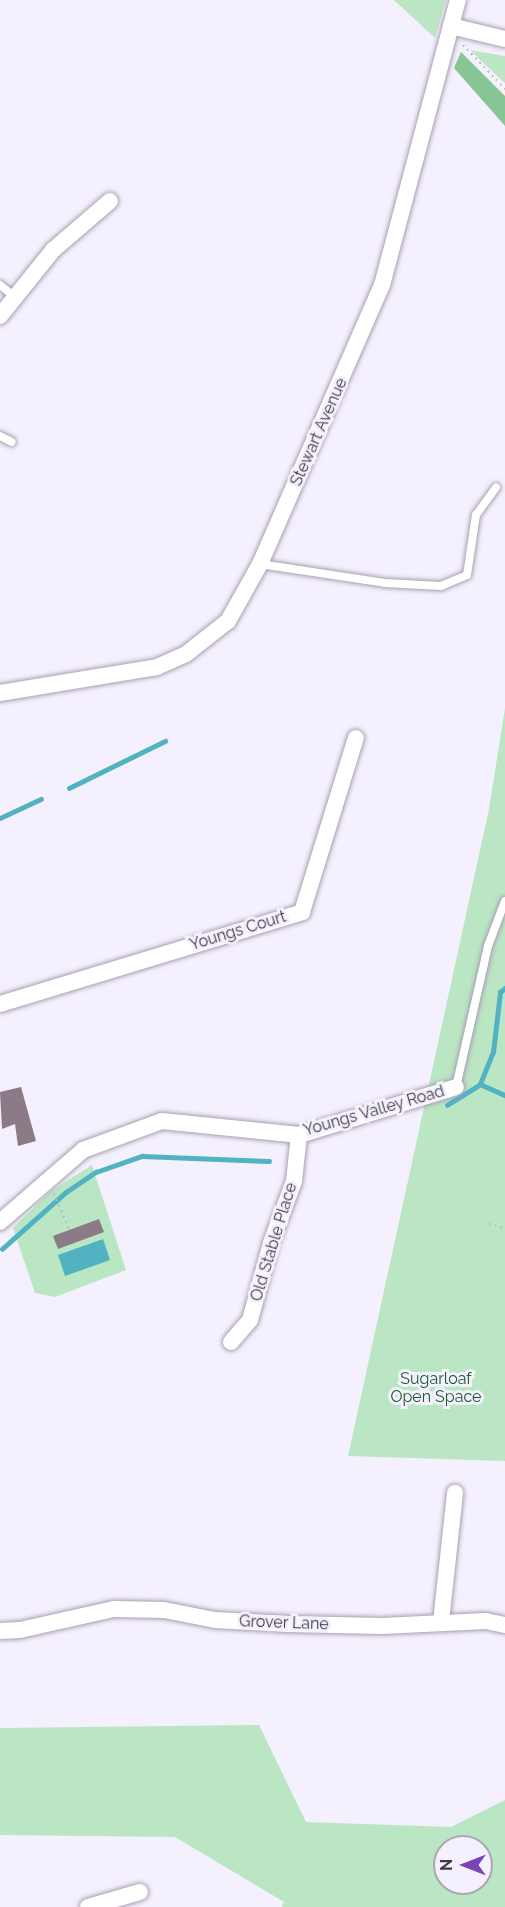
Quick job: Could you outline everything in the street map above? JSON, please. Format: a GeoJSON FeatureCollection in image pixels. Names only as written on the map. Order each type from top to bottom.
{"type":"FeatureCollection","features":[{"type":"Feature","properties":{"kind":"street","name":"Stewart Avenue"},"geometry":{"type":"LineString","coordinates":[[0,693],[128,675],[186,654],[228,621],[260,564],[382,285],[458,0]]}},
{"type":"Feature","properties":{"kind":"street"},"geometry":{"type":"LineString","coordinates":[[452,26],[505,39]]}},
{"type":"Feature","properties":{"kind":"street"},"geometry":{"type":"LineString","coordinates":[[0,316],[53,250],[110,201]]}},
{"type":"Feature","properties":{"kind":"street","name":"Youngs Court"},"geometry":{"type":"LineString","coordinates":[[0,1004],[302,912],[356,738]]}},
{"type":"Feature","properties":{"kind":"street","name":"Youngs Valley Road"},"geometry":{"type":"LineString","coordinates":[[0,1222],[83,1150],[162,1121],[300,1135],[456,1087]]}},
{"type":"Feature","properties":{"kind":"street","name":"Old Stable Place"},"geometry":{"type":"LineString","coordinates":[[231,1342],[250,1320],[271,1243],[294,1181],[300,1135]]}},
{"type":"Feature","properties":{"kind":"street"},"geometry":{"type":"LineString","coordinates":[[441,1622],[455,1493]]}},
{"type":"Feature","properties":{"kind":"street","name":"Grover Lane"},"geometry":{"type":"LineString","coordinates":[[0,1631],[20,1630],[114,1609],[164,1610],[215,1620],[288,1624],[382,1626],[486,1621],[505,1625]]}},
{"type":"Feature","properties":{"kind":"street"},"geometry":{"type":"LineString","coordinates":[[88,1907],[140,1892]]}},
{"type":"Feature","properties":{"kind":"lane"},"geometry":{"type":"LineString","coordinates":[[0,285],[15,297]]}},
{"type":"Feature","properties":{"kind":"lane"},"geometry":{"type":"LineString","coordinates":[[0,436],[12,442]]}},
{"type":"Feature","properties":{"kind":"lane"},"geometry":{"type":"LineString","coordinates":[[260,564],[385,583],[441,586],[466,575],[476,515],[496,487]]}},
{"type":"Feature","properties":{"kind":"lane"},"geometry":{"type":"LineString","coordinates":[[456,1087],[488,946],[505,901]]}},
{"type":"Feature","properties":{"kind":"path"},"geometry":{"type":"LineString","coordinates":[[54,1194],[60,1203],[69,1230]]}},
{"type":"Feature","properties":{"kind":"path"},"geometry":{"type":"LineString","coordinates":[[489,1224],[505,1228]]}},
{"type":"Feature","properties":{"kind":"green space"},"geometry":{"type":"Polygon","coordinates":[[[394,0],[446,0],[435,38],[394,0]]]}},
{"type":"Feature","properties":{"kind":"green space"},"geometry":{"type":"Polygon","coordinates":[[[470,50],[505,56],[505,83],[494,73],[470,50]]]}},
{"type":"Feature","properties":{"kind":"green space"},"geometry":{"type":"Polygon","coordinates":[[[461,52],[505,96],[505,126],[454,68],[461,52]]]}},
{"type":"Feature","properties":{"kind":"green space","name":"Sugarloaf Open Space"},"geometry":{"type":"Polygon","coordinates":[[[505,708],[505,1461],[348,1456],[489,809],[505,708]]]}},
{"type":"Feature","properties":{"kind":"green space"},"geometry":{"type":"Polygon","coordinates":[[[92,1165],[126,1270],[55,1297],[35,1293],[13,1228],[51,1191],[92,1165]]]}},
{"type":"Feature","properties":{"kind":"green space"},"geometry":{"type":"Polygon","coordinates":[[[259,1725],[306,1822],[451,1827],[505,1800],[505,1907],[282,1907],[284,1902],[175,1837],[0,1835],[0,1728],[259,1725]]]}},
{"type":"Feature","properties":{"kind":"water"},"geometry":{"type":"Polygon","coordinates":[[[103,1239],[110,1260],[65,1276],[58,1255],[103,1239]]]}},
{"type":"Feature","properties":{"kind":"building"},"geometry":{"type":"Polygon","coordinates":[[[21,1087],[36,1141],[18,1146],[15,1124],[2,1129],[0,1092],[21,1087]]]}},
{"type":"Feature","properties":{"kind":"building"},"geometry":{"type":"Polygon","coordinates":[[[99,1219],[104,1232],[58,1249],[53,1236],[99,1219]]]}},
{"type":"Feature","properties":{"kind":"waterway"},"geometry":{"type":"LineString","coordinates":[[69,788],[165,741]]}},
{"type":"Feature","properties":{"kind":"waterway"},"geometry":{"type":"LineString","coordinates":[[0,818],[41,799]]}},
{"type":"Feature","properties":{"kind":"waterway"},"geometry":{"type":"LineString","coordinates":[[480,1084],[493,1052],[500,992],[505,988]]}},
{"type":"Feature","properties":{"kind":"waterway"},"geometry":{"type":"LineString","coordinates":[[447,1105],[480,1084],[505,1095]]}},
{"type":"Feature","properties":{"kind":"waterway"},"geometry":{"type":"LineString","coordinates":[[2,1249],[66,1192],[96,1172],[142,1156],[269,1161]]}}]}
